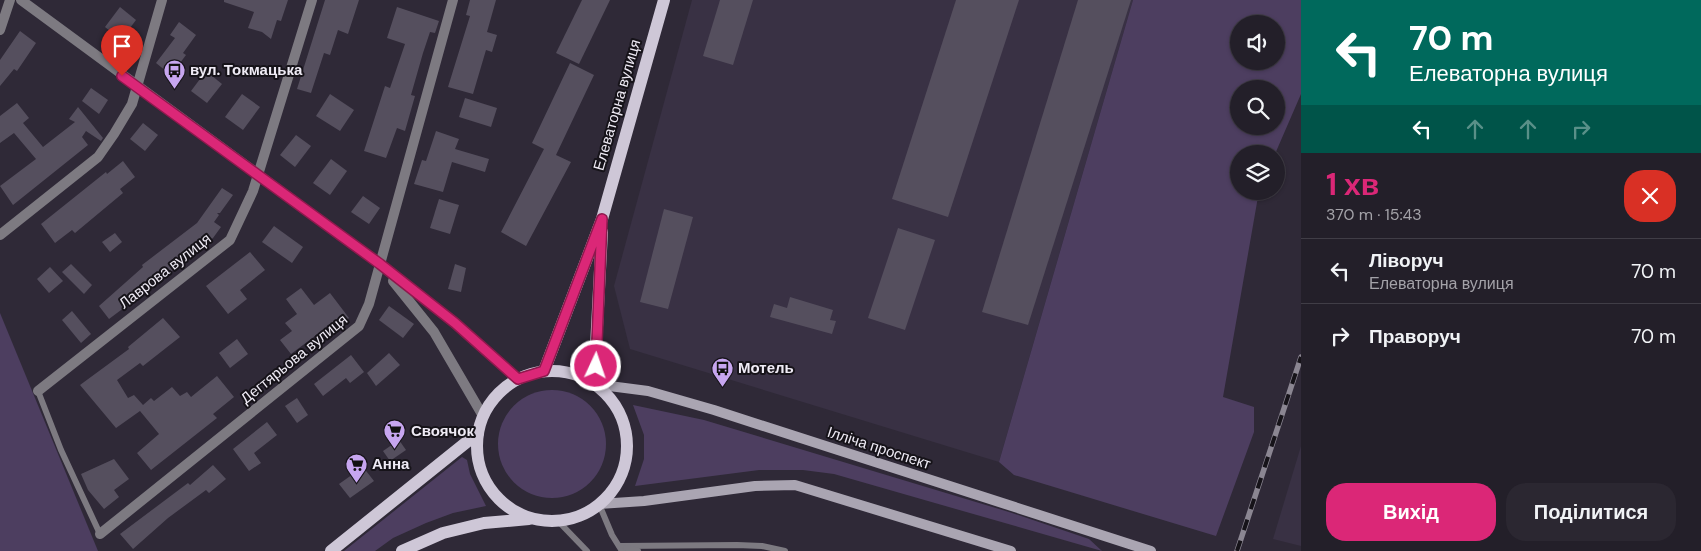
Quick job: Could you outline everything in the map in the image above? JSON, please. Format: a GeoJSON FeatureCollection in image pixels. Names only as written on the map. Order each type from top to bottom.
{"type":"FeatureCollection","features":[{"type":"Feature","properties":{"kind":"main road","name":"Елеваторна вулиця"},"geometry":{"type":"LineString","coordinates":[[544,371],[602,219],[664,0]]}},
{"type":"Feature","properties":{"kind":"main road","name":"Елеваторна вулиця"},"geometry":{"type":"LineString","coordinates":[[594,384],[602,219]]}},
{"type":"Feature","properties":{"kind":"main road"},"geometry":{"type":"LineString","coordinates":[[402,551],[443,533],[484,523],[534,519],[558,521],[581,515],[608,496],[621,475],[627,449],[626,435],[621,416],[606,394],[594,384],[571,373],[544,371],[518,379],[496,395],[483,416],[478,433],[479,463],[492,490],[517,513],[534,519]]}},
{"type":"Feature","properties":{"kind":"main road","name":"Ілліча проспект"},"geometry":{"type":"LineString","coordinates":[[594,384],[648,391],[714,410],[1151,551]]}},
{"type":"Feature","properties":{"kind":"main road"},"geometry":{"type":"LineString","coordinates":[[331,551],[478,433]]}},
{"type":"Feature","properties":{"kind":"main road"},"geometry":{"type":"LineString","coordinates":[[599,504],[644,501],[755,486],[795,485],[1011,551]]}},
{"type":"Feature","properties":{"kind":"street"},"geometry":{"type":"LineString","coordinates":[[0,30],[10,0]]}},
{"type":"Feature","properties":{"kind":"street"},"geometry":{"type":"LineString","coordinates":[[21,0],[380,264],[455,323],[518,379]]}},
{"type":"Feature","properties":{"kind":"street"},"geometry":{"type":"LineString","coordinates":[[0,235],[98,157],[132,104],[162,0]]}},
{"type":"Feature","properties":{"kind":"street","name":"Лаврова вулиця"},"geometry":{"type":"LineString","coordinates":[[38,391],[230,240],[258,176],[312,0]]}},
{"type":"Feature","properties":{"kind":"street","name":"Дегтярьова вулиця"},"geometry":{"type":"LineString","coordinates":[[100,534],[359,326],[369,304],[453,0]]}},
{"type":"Feature","properties":{"kind":"street"},"geometry":{"type":"LineString","coordinates":[[380,264],[434,332],[483,416]]}},
{"type":"Feature","properties":{"kind":"lane"},"geometry":{"type":"LineString","coordinates":[[38,391],[61,450],[100,534]]}},
{"type":"Feature","properties":{"kind":"lane"},"geometry":{"type":"LineString","coordinates":[[599,504],[612,535],[621,548],[638,551]]}},
{"type":"Feature","properties":{"kind":"lane"},"geometry":{"type":"LineString","coordinates":[[558,521],[584,550]]}},
{"type":"Feature","properties":{"kind":"lane"},"geometry":{"type":"LineString","coordinates":[[621,548],[736,548],[762,546],[785,551]]}},
{"type":"Feature","properties":{"kind":"shaded area"},"geometry":{"type":"Polygon","coordinates":[[[692,0],[1133,0],[999,462],[630,349],[614,286],[692,0]]]}},
{"type":"Feature","properties":{"kind":"shaded area"},"geometry":{"type":"Polygon","coordinates":[[[1133,0],[1301,0],[1301,94],[1285,131],[1285,80],[1230,80],[1230,135],[1283,135],[1279,145],[1230,145],[1230,200],[1257,200],[1223,397],[1254,407],[1254,432],[1216,536],[1014,475],[999,462],[1133,0]]]}},
{"type":"Feature","properties":{"kind":"shaded area"},"geometry":{"type":"Polygon","coordinates":[[[0,313],[98,551],[0,551],[0,313]]]}},
{"type":"Feature","properties":{"kind":"shaded area"},"geometry":{"type":"Polygon","coordinates":[[[552,390],[573,394],[590,406],[602,423],[606,444],[602,465],[590,482],[573,494],[552,498],[531,494],[514,482],[502,465],[498,444],[502,423],[514,406],[531,394],[552,390]]]}},
{"type":"Feature","properties":{"kind":"shaded area"},"geometry":{"type":"Polygon","coordinates":[[[633,405],[704,420],[1009,512],[1089,539],[1102,551],[834,474],[803,470],[759,470],[635,486],[644,459],[644,435],[633,405]]]}},
{"type":"Feature","properties":{"kind":"shaded area"},"geometry":{"type":"Polygon","coordinates":[[[1301,446],[1301,546],[1273,539],[1301,446]]]}},
{"type":"Feature","properties":{"kind":"shaded area"},"geometry":{"type":"Polygon","coordinates":[[[462,457],[467,460],[470,474],[486,506],[453,513],[426,523],[393,538],[375,551],[344,551],[462,457]]]}},
{"type":"Feature","properties":{"kind":"building"},"geometry":{"type":"Polygon","coordinates":[[[224,0],[288,0],[281,21],[277,20],[271,39],[262,32],[248,28],[254,12],[224,2],[224,0]]]}},
{"type":"Feature","properties":{"kind":"building"},"geometry":{"type":"Polygon","coordinates":[[[325,0],[359,0],[348,34],[338,30],[330,55],[324,53],[311,93],[297,89],[325,0]]]}},
{"type":"Feature","properties":{"kind":"building"},"geometry":{"type":"Polygon","coordinates":[[[470,0],[496,0],[487,32],[497,35],[492,52],[486,50],[473,94],[448,87],[470,16],[466,15],[470,0]]]}},
{"type":"Feature","properties":{"kind":"building"},"geometry":{"type":"Polygon","coordinates":[[[582,0],[610,0],[579,64],[556,53],[582,0]]]}},
{"type":"Feature","properties":{"kind":"building"},"geometry":{"type":"Polygon","coordinates":[[[720,0],[753,0],[733,65],[703,56],[720,0]]]}},
{"type":"Feature","properties":{"kind":"building"},"geometry":{"type":"Polygon","coordinates":[[[956,0],[1019,0],[948,217],[892,199],[956,0]]]}},
{"type":"Feature","properties":{"kind":"building"},"geometry":{"type":"Polygon","coordinates":[[[1078,0],[1131,0],[1028,325],[982,312],[1078,0]]]}},
{"type":"Feature","properties":{"kind":"building"},"geometry":{"type":"Polygon","coordinates":[[[120,7],[136,20],[121,40],[105,27],[120,7]]]}},
{"type":"Feature","properties":{"kind":"building"},"geometry":{"type":"Polygon","coordinates":[[[397,7],[439,21],[435,33],[430,32],[423,53],[411,95],[415,96],[405,131],[397,128],[386,158],[364,151],[385,86],[390,88],[405,44],[387,38],[397,7]]]}},
{"type":"Feature","properties":{"kind":"building"},"geometry":{"type":"Polygon","coordinates":[[[179,22],[196,35],[183,53],[186,55],[171,75],[156,63],[175,38],[170,35],[179,22]]]}},
{"type":"Feature","properties":{"kind":"building"},"geometry":{"type":"Polygon","coordinates":[[[20,31],[36,43],[17,71],[14,69],[0,86],[0,60],[20,31]]]}},
{"type":"Feature","properties":{"kind":"building"},"geometry":{"type":"Polygon","coordinates":[[[570,63],[594,75],[556,155],[571,162],[526,246],[501,232],[544,149],[532,143],[570,63]]]}},
{"type":"Feature","properties":{"kind":"building"},"geometry":{"type":"Polygon","coordinates":[[[206,71],[222,84],[207,103],[191,91],[206,71]]]}},
{"type":"Feature","properties":{"kind":"building"},"geometry":{"type":"Polygon","coordinates":[[[91,88],[108,100],[99,114],[82,101],[91,88]]]}},
{"type":"Feature","properties":{"kind":"building"},"geometry":{"type":"Polygon","coordinates":[[[242,94],[260,107],[243,130],[225,117],[242,94]]]}},
{"type":"Feature","properties":{"kind":"building"},"geometry":{"type":"Polygon","coordinates":[[[330,94],[354,110],[340,131],[316,116],[330,94]]]}},
{"type":"Feature","properties":{"kind":"building"},"geometry":{"type":"Polygon","coordinates":[[[465,98],[497,108],[491,127],[459,117],[465,98]]]}},
{"type":"Feature","properties":{"kind":"building"},"geometry":{"type":"Polygon","coordinates":[[[17,103],[29,118],[23,123],[43,147],[75,122],[69,119],[78,107],[103,138],[101,141],[86,131],[82,137],[88,145],[13,205],[0,186],[36,159],[14,133],[0,143],[0,116],[17,103]]]}},
{"type":"Feature","properties":{"kind":"building"},"geometry":{"type":"Polygon","coordinates":[[[143,123],[158,135],[145,151],[130,139],[143,123]]]}},
{"type":"Feature","properties":{"kind":"building"},"geometry":{"type":"Polygon","coordinates":[[[436,131],[459,139],[455,149],[489,159],[485,172],[452,162],[443,192],[414,184],[422,160],[426,161],[436,131]]]}},
{"type":"Feature","properties":{"kind":"building"},"geometry":{"type":"Polygon","coordinates":[[[296,135],[311,146],[295,167],[280,155],[296,135]]]}},
{"type":"Feature","properties":{"kind":"building"},"geometry":{"type":"Polygon","coordinates":[[[331,159],[347,171],[330,195],[313,183],[331,159]]]}},
{"type":"Feature","properties":{"kind":"building"},"geometry":{"type":"Polygon","coordinates":[[[123,161],[135,177],[120,189],[123,193],[75,233],[72,230],[55,243],[41,224],[106,172],[107,174],[123,161]]]}},
{"type":"Feature","properties":{"kind":"building"},"geometry":{"type":"Polygon","coordinates":[[[222,188],[233,195],[220,213],[217,213],[219,215],[214,222],[221,227],[213,238],[130,305],[109,319],[99,306],[143,267],[142,265],[197,223],[222,188]]]}},
{"type":"Feature","properties":{"kind":"building"},"geometry":{"type":"Polygon","coordinates":[[[363,196],[380,208],[369,224],[351,212],[363,196]]]}},
{"type":"Feature","properties":{"kind":"building"},"geometry":{"type":"Polygon","coordinates":[[[439,199],[459,205],[450,234],[430,228],[439,199]]]}},
{"type":"Feature","properties":{"kind":"building"},"geometry":{"type":"Polygon","coordinates":[[[664,209],[693,217],[668,309],[640,302],[664,209]]]}},
{"type":"Feature","properties":{"kind":"building"},"geometry":{"type":"Polygon","coordinates":[[[274,226],[303,247],[292,263],[262,242],[274,226]]]}},
{"type":"Feature","properties":{"kind":"building"},"geometry":{"type":"Polygon","coordinates":[[[898,228],[935,240],[905,330],[868,318],[898,228]]]}},
{"type":"Feature","properties":{"kind":"building"},"geometry":{"type":"Polygon","coordinates":[[[115,233],[122,242],[110,252],[102,242],[115,233]]]}},
{"type":"Feature","properties":{"kind":"building"},"geometry":{"type":"Polygon","coordinates":[[[250,252],[265,270],[240,290],[247,299],[228,314],[206,286],[250,252]]]}},
{"type":"Feature","properties":{"kind":"building"},"geometry":{"type":"Polygon","coordinates":[[[71,264],[92,285],[84,294],[62,272],[71,264]]]}},
{"type":"Feature","properties":{"kind":"building"},"geometry":{"type":"Polygon","coordinates":[[[455,264],[466,268],[461,292],[448,289],[455,264]]]}},
{"type":"Feature","properties":{"kind":"building"},"geometry":{"type":"Polygon","coordinates":[[[50,267],[63,281],[49,293],[37,279],[50,267]]]}},
{"type":"Feature","properties":{"kind":"building"},"geometry":{"type":"Polygon","coordinates":[[[301,288],[314,305],[330,293],[349,318],[334,329],[331,324],[291,354],[280,340],[292,331],[285,323],[297,314],[286,299],[301,288]]]}},
{"type":"Feature","properties":{"kind":"building"},"geometry":{"type":"Polygon","coordinates":[[[790,297],[833,310],[830,320],[836,321],[832,334],[770,317],[774,304],[787,308],[790,297]]]}},
{"type":"Feature","properties":{"kind":"building"},"geometry":{"type":"Polygon","coordinates":[[[389,306],[414,324],[403,338],[379,320],[389,306]]]}},
{"type":"Feature","properties":{"kind":"building"},"geometry":{"type":"Polygon","coordinates":[[[72,311],[91,334],[81,343],[62,320],[72,311]]]}},
{"type":"Feature","properties":{"kind":"building"},"geometry":{"type":"Polygon","coordinates":[[[163,318],[180,337],[143,366],[140,363],[117,380],[128,398],[134,395],[143,405],[151,398],[154,401],[172,387],[180,396],[187,392],[191,397],[217,376],[234,397],[213,414],[217,418],[151,470],[137,453],[159,434],[140,411],[116,428],[80,385],[129,349],[128,347],[163,318]]]}},
{"type":"Feature","properties":{"kind":"building"},"geometry":{"type":"Polygon","coordinates":[[[237,339],[248,354],[230,368],[219,353],[237,339]]]}},
{"type":"Feature","properties":{"kind":"building"},"geometry":{"type":"Polygon","coordinates":[[[389,353],[400,365],[376,386],[367,373],[389,353]]]}},
{"type":"Feature","properties":{"kind":"building"},"geometry":{"type":"Polygon","coordinates":[[[351,355],[364,372],[350,383],[346,378],[323,396],[314,384],[351,355]]]}},
{"type":"Feature","properties":{"kind":"building"},"geometry":{"type":"Polygon","coordinates":[[[297,398],[308,415],[297,423],[285,406],[297,398]]]}},
{"type":"Feature","properties":{"kind":"building"},"geometry":{"type":"Polygon","coordinates":[[[267,422],[277,435],[254,453],[261,463],[249,471],[233,449],[267,422]]]}},
{"type":"Feature","properties":{"kind":"building","name":"Своячок"},"geometry":{"type":"Polygon","coordinates":[[[399,440],[406,450],[390,461],[383,451],[399,440]]]}},
{"type":"Feature","properties":{"kind":"building"},"geometry":{"type":"Polygon","coordinates":[[[114,459],[129,479],[114,490],[119,497],[104,509],[88,490],[81,474],[114,459]]]}},
{"type":"Feature","properties":{"kind":"building"},"geometry":{"type":"Polygon","coordinates":[[[213,465],[226,479],[209,493],[206,490],[168,518],[133,549],[120,534],[188,483],[190,485],[213,465]]]}},
{"type":"Feature","properties":{"kind":"building","name":"Анна"},"geometry":{"type":"Polygon","coordinates":[[[363,467],[374,481],[350,498],[339,484],[363,467]]]}},
{"type":"Feature","properties":{"kind":"railway"},"geometry":{"type":"LineString","coordinates":[[1237,551],[1301,357]]}},
{"type":"Feature","properties":{"kind":"place","name":"вул. Токмацька"},"geometry":{"type":"Point","coordinates":[174,89]}},
{"type":"Feature","properties":{"kind":"place","name":"Мотель"},"geometry":{"type":"Point","coordinates":[722,387]}},
{"type":"Feature","properties":{"kind":"place","name":"Своячок"},"geometry":{"type":"Point","coordinates":[395,450]}},
{"type":"Feature","properties":{"kind":"place","name":"Анна"},"geometry":{"type":"Point","coordinates":[356,483]}},
{"type":"Feature","properties":{"kind":"route"},"geometry":{"type":"LineString","coordinates":[[122,76],[380,264],[455,323],[518,379],[544,371],[602,219],[596,366]]}}]}
